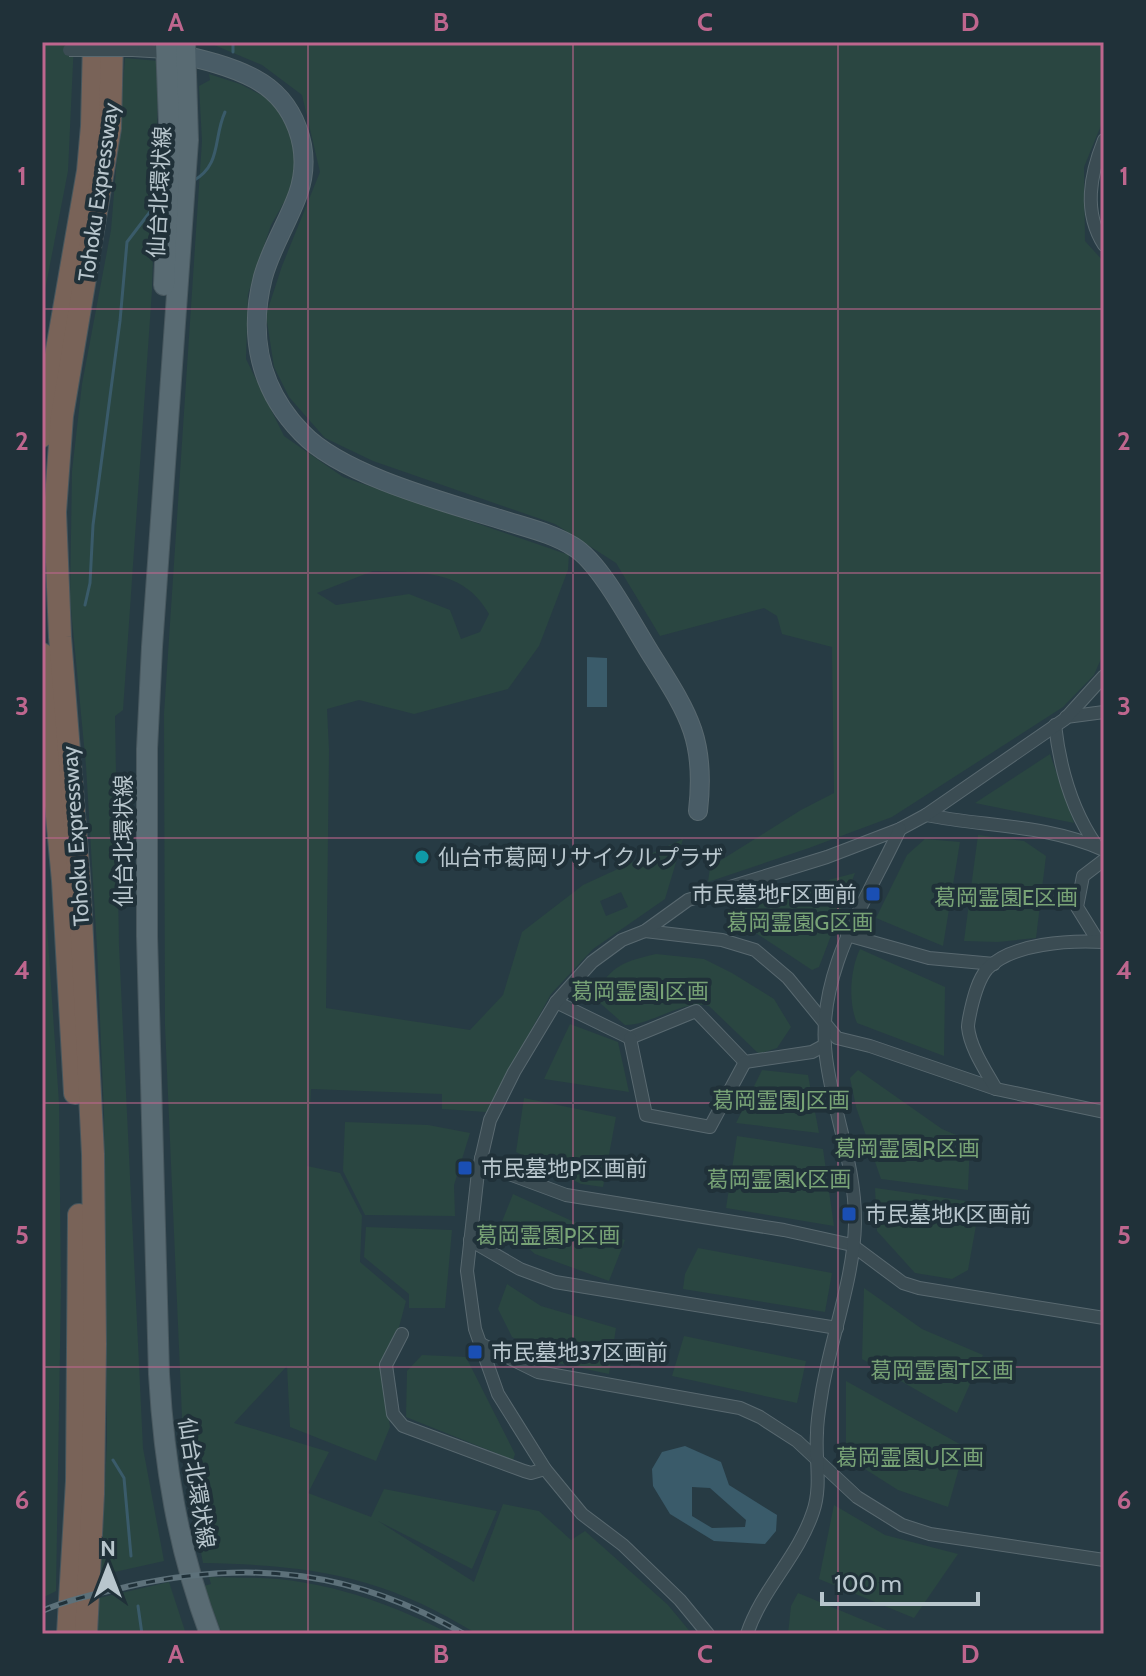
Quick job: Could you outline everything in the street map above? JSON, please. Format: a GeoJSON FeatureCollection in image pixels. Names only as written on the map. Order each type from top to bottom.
{"type":"FeatureCollection","features":[{"type":"Feature","properties":{"kind":"highway","name":"Tohoku Expressway"},"geometry":{"type":"LineString","coordinates":[[42,436],[88,171],[94,42]]}},
{"type":"Feature","properties":{"kind":"highway","name":"Tohoku Expressway"},"geometry":{"type":"LineString","coordinates":[[86,1634],[93,1494],[95,1344],[92,1139],[55,512],[62,416],[122,46]]}},
{"type":"Feature","properties":{"kind":"highway","name":"Tohoku Expressway"},"geometry":{"type":"LineString","coordinates":[[42,654],[63,881],[78,1180],[80,1360],[68,1634]]}},
{"type":"Feature","properties":{"kind":"main road","name":"仙台北環状線"},"geometry":{"type":"LineString","coordinates":[[176,48],[179,144],[149,700],[147,936],[163,1435],[175,1518],[193,1589],[210,1634]]}},
{"type":"Feature","properties":{"kind":"main road","name":"仙台北環状線"},"geometry":{"type":"LineString","coordinates":[[174,221],[161,339],[138,645],[134,754],[134,945],[144,1330],[151,1449],[170,1556],[196,1634]]}},
{"type":"Feature","properties":{"kind":"street"},"geometry":{"type":"LineString","coordinates":[[69,50],[122,46],[176,48],[256,79],[274,93],[294,119],[304,161],[299,192],[264,275],[258,303],[257,348],[269,387],[277,401],[301,432],[335,460],[386,481],[537,531],[580,552],[596,568],[683,706],[694,730],[701,780],[698,811]]}},
{"type":"Feature","properties":{"kind":"street"},"geometry":{"type":"LineString","coordinates":[[1104,140],[1091,175],[1090,194],[1097,233],[1104,245]]}},
{"type":"Feature","properties":{"kind":"street"},"geometry":{"type":"LineString","coordinates":[[708,1634],[680,1600],[623,1545],[582,1514],[545,1469],[498,1394],[475,1329],[467,1271],[481,1158],[490,1120],[514,1072],[556,1002],[592,962],[622,940],[645,931],[688,900],[827,857],[900,829],[926,815],[1061,721],[1104,676]]}},
{"type":"Feature","properties":{"kind":"street"},"geometry":{"type":"LineString","coordinates":[[1061,721],[1104,712]]}},
{"type":"Feature","properties":{"kind":"street"},"geometry":{"type":"LineString","coordinates":[[1061,721],[1067,789],[1077,813],[1100,848]]}},
{"type":"Feature","properties":{"kind":"street"},"geometry":{"type":"LineString","coordinates":[[926,815],[1025,826],[1100,848]]}},
{"type":"Feature","properties":{"kind":"street"},"geometry":{"type":"LineString","coordinates":[[747,1634],[758,1606],[796,1550],[814,1508],[818,1485],[817,1432],[823,1389],[855,1225],[851,1169],[837,1114],[825,1045],[825,1022],[836,968],[847,935],[900,829]]}},
{"type":"Feature","properties":{"kind":"street"},"geometry":{"type":"LineString","coordinates":[[1101,941],[1077,907],[1083,876],[1104,860]]}},
{"type":"Feature","properties":{"kind":"street"},"geometry":{"type":"LineString","coordinates":[[645,931],[722,940],[755,950],[788,978],[837,1038],[870,1046],[996,1089],[1104,1112]]}},
{"type":"Feature","properties":{"kind":"street"},"geometry":{"type":"LineString","coordinates":[[847,935],[929,958],[994,964]]}},
{"type":"Feature","properties":{"kind":"street"},"geometry":{"type":"LineString","coordinates":[[996,1089],[978,1057],[968,1027],[974,994],[986,970],[1009,955],[1044,945],[1079,940],[1101,941]]}},
{"type":"Feature","properties":{"kind":"street"},"geometry":{"type":"LineString","coordinates":[[556,1002],[630,1038],[696,1011],[745,1062]]}},
{"type":"Feature","properties":{"kind":"street"},"geometry":{"type":"LineString","coordinates":[[630,1038],[646,1115],[710,1127],[745,1062]]}},
{"type":"Feature","properties":{"kind":"street"},"geometry":{"type":"LineString","coordinates":[[745,1062],[812,1052],[825,1045]]}},
{"type":"Feature","properties":{"kind":"street"},"geometry":{"type":"LineString","coordinates":[[481,1158],[512,1175],[566,1195],[784,1230],[852,1245],[903,1283],[919,1288],[1104,1318]]}},
{"type":"Feature","properties":{"kind":"street"},"geometry":{"type":"LineString","coordinates":[[470,1240],[520,1269],[555,1282],[837,1328]]}},
{"type":"Feature","properties":{"kind":"street"},"geometry":{"type":"LineString","coordinates":[[402,1334],[386,1365],[393,1414],[397,1421],[403,1426],[524,1471],[531,1473],[545,1469]]}},
{"type":"Feature","properties":{"kind":"street"},"geometry":{"type":"LineString","coordinates":[[481,1344],[538,1372],[740,1408],[797,1441],[857,1497],[902,1525],[930,1534],[1104,1560]]}},
{"type":"Feature","properties":{"kind":"green space"},"geometry":{"type":"Polygon","coordinates":[[[42,42],[74,42],[68,171],[42,306],[42,42]]]}},
{"type":"Feature","properties":{"kind":"green space"},"geometry":{"type":"Polygon","coordinates":[[[207,42],[1104,42],[1104,118],[1084,167],[1085,241],[1104,262],[1104,652],[1094,675],[1063,707],[892,817],[708,882],[710,867],[834,793],[832,647],[782,634],[777,616],[764,608],[660,636],[616,563],[555,524],[373,461],[325,438],[289,397],[274,367],[266,315],[320,172],[302,95],[262,65],[207,42]]]}},
{"type":"Feature","properties":{"kind":"green space"},"geometry":{"type":"Polygon","coordinates":[[[125,58],[159,61],[152,290],[123,710],[115,716],[119,946],[143,1448],[164,1561],[101,1575],[107,1440],[104,1115],[86,766],[70,599],[72,471],[82,384],[111,230],[125,58]]]}},
{"type":"Feature","properties":{"kind":"green space"},"geometry":{"type":"Polygon","coordinates":[[[209,74],[240,84],[269,99],[279,110],[290,132],[295,157],[294,175],[287,197],[271,225],[248,294],[246,359],[284,436],[343,477],[569,555],[568,570],[539,646],[508,689],[414,714],[359,700],[327,709],[326,1008],[470,1030],[503,995],[522,932],[583,885],[683,839],[665,899],[593,949],[551,994],[486,1112],[442,1109],[442,1094],[311,1089],[307,1166],[340,1173],[362,1216],[360,1262],[406,1301],[398,1331],[381,1364],[390,1427],[376,1461],[290,1427],[287,1366],[234,1423],[329,1452],[308,1493],[371,1517],[384,1489],[497,1511],[472,1569],[378,1521],[474,1582],[503,1504],[539,1511],[571,1540],[585,1531],[668,1605],[692,1634],[477,1634],[410,1599],[346,1578],[278,1567],[203,1563],[184,1463],[165,1026],[164,714],[202,141],[199,86],[210,80],[209,74]],[[373,571],[317,593],[336,605],[409,594],[450,610],[461,639],[480,632],[489,614],[467,588],[453,581],[424,573],[373,571]],[[621,892],[600,901],[606,916],[628,907],[621,892]]]}},
{"type":"Feature","properties":{"kind":"green space"},"geometry":{"type":"Polygon","coordinates":[[[1050,754],[1074,823],[975,803],[1050,754]]]}},
{"type":"Feature","properties":{"kind":"green space","name":"葛岡霊園E区画"},"geometry":{"type":"Polygon","coordinates":[[[978,835],[1024,841],[1046,856],[1036,938],[998,942],[964,941],[978,835]]]}},
{"type":"Feature","properties":{"kind":"green space"},"geometry":{"type":"Polygon","coordinates":[[[925,839],[960,842],[943,946],[876,918],[907,855],[925,839]]]}},
{"type":"Feature","properties":{"kind":"green space"},"geometry":{"type":"Polygon","coordinates":[[[42,852],[59,1103],[61,1286],[56,1591],[42,1598],[42,852]]]}},
{"type":"Feature","properties":{"kind":"green space","name":"葛岡霊園G区画"},"geometry":{"type":"Polygon","coordinates":[[[855,873],[819,967],[812,970],[733,918],[733,905],[855,873]]]}},
{"type":"Feature","properties":{"kind":"green space"},"geometry":{"type":"Polygon","coordinates":[[[860,949],[945,987],[944,1056],[857,1023],[851,986],[860,949]]]}},
{"type":"Feature","properties":{"kind":"green space","name":"葛岡霊園I区画"},"geometry":{"type":"Polygon","coordinates":[[[656,954],[704,959],[732,973],[774,999],[791,1027],[777,1048],[759,1054],[709,1006],[688,1006],[625,1025],[592,996],[619,966],[656,954]]]}},
{"type":"Feature","properties":{"kind":"green space"},"geometry":{"type":"Polygon","coordinates":[[[570,1024],[618,1042],[629,1092],[544,1079],[570,1024]]]}},
{"type":"Feature","properties":{"kind":"green space","name":"葛岡霊園J区画"},"geometry":{"type":"Polygon","coordinates":[[[762,1070],[808,1075],[819,1133],[736,1123],[762,1070]]]}},
{"type":"Feature","properties":{"kind":"green space","name":"葛岡霊園R区画"},"geometry":{"type":"Polygon","coordinates":[[[858,1070],[942,1129],[970,1141],[968,1190],[881,1179],[856,1107],[850,1078],[858,1070]]]}},
{"type":"Feature","properties":{"kind":"green space"},"geometry":{"type":"Polygon","coordinates":[[[524,1098],[616,1117],[603,1187],[581,1184],[516,1152],[524,1098]]]}},
{"type":"Feature","properties":{"kind":"green space"},"geometry":{"type":"Polygon","coordinates":[[[345,1122],[428,1125],[470,1133],[454,1185],[455,1216],[365,1215],[343,1171],[345,1122]]]}},
{"type":"Feature","properties":{"kind":"green space","name":"葛岡霊園K区画"},"geometry":{"type":"Polygon","coordinates":[[[737,1136],[823,1149],[834,1226],[726,1208],[737,1136]]]}},
{"type":"Feature","properties":{"kind":"green space"},"geometry":{"type":"Polygon","coordinates":[[[875,1188],[980,1203],[968,1270],[952,1279],[915,1273],[877,1231],[875,1188]]]}},
{"type":"Feature","properties":{"kind":"green space","name":"葛岡霊園P区画"},"geometry":{"type":"Polygon","coordinates":[[[513,1194],[572,1221],[625,1240],[609,1281],[535,1254],[501,1224],[513,1194]]]}},
{"type":"Feature","properties":{"kind":"green space"},"geometry":{"type":"Polygon","coordinates":[[[366,1227],[452,1230],[445,1308],[409,1308],[409,1294],[364,1257],[366,1227]]]}},
{"type":"Feature","properties":{"kind":"green space"},"geometry":{"type":"Polygon","coordinates":[[[698,1248],[832,1273],[825,1312],[683,1289],[685,1274],[698,1248]]]}},
{"type":"Feature","properties":{"kind":"green space"},"geometry":{"type":"Polygon","coordinates":[[[507,1284],[541,1306],[616,1328],[609,1374],[558,1363],[512,1337],[498,1309],[507,1284]]]}},
{"type":"Feature","properties":{"kind":"green space","name":"葛岡霊園T区画"},"geometry":{"type":"Polygon","coordinates":[[[864,1288],[922,1329],[983,1355],[957,1413],[862,1359],[864,1288]]]}},
{"type":"Feature","properties":{"kind":"green space"},"geometry":{"type":"Polygon","coordinates":[[[684,1336],[806,1361],[797,1403],[672,1376],[684,1336]]]}},
{"type":"Feature","properties":{"kind":"green space"},"geometry":{"type":"Polygon","coordinates":[[[422,1355],[466,1357],[515,1454],[513,1460],[406,1417],[407,1371],[422,1355]]]}},
{"type":"Feature","properties":{"kind":"green space","name":"葛岡霊園U区画"},"geometry":{"type":"Polygon","coordinates":[[[846,1381],[965,1447],[948,1507],[898,1490],[846,1457],[846,1381]]]}},
{"type":"Feature","properties":{"kind":"green space"},"geometry":{"type":"Polygon","coordinates":[[[834,1505],[885,1535],[958,1554],[914,1618],[819,1579],[834,1505]]]}},
{"type":"Feature","properties":{"kind":"green space"},"geometry":{"type":"Polygon","coordinates":[[[209,1577],[278,1579],[323,1586],[388,1606],[450,1634],[222,1634],[204,1586],[211,1584],[209,1577]]]}},
{"type":"Feature","properties":{"kind":"green space"},"geometry":{"type":"Polygon","coordinates":[[[169,1582],[186,1634],[98,1634],[99,1598],[169,1582]]]}},
{"type":"Feature","properties":{"kind":"green space"},"geometry":{"type":"Polygon","coordinates":[[[798,1593],[897,1634],[788,1634],[791,1606],[798,1593]]]}},
{"type":"Feature","properties":{"kind":"water"},"geometry":{"type":"Polygon","coordinates":[[[587,657],[607,658],[607,707],[587,707],[587,657]]]}},
{"type":"Feature","properties":{"kind":"water"},"geometry":{"type":"Polygon","coordinates":[[[685,1446],[721,1462],[729,1485],[777,1515],[776,1531],[765,1544],[714,1541],[670,1514],[653,1486],[652,1469],[662,1452],[685,1446]],[[692,1487],[692,1516],[712,1528],[745,1527],[746,1520],[710,1488],[692,1487]]]}},
{"type":"Feature","properties":{"kind":"waterway"},"geometry":{"type":"LineString","coordinates":[[233,42],[233,52]]}},
{"type":"Feature","properties":{"kind":"waterway"},"geometry":{"type":"LineString","coordinates":[[193,181],[202,175],[213,159],[225,112]]}},
{"type":"Feature","properties":{"kind":"waterway"},"geometry":{"type":"LineString","coordinates":[[85,605],[90,583],[93,525],[120,321],[127,242],[159,200]]}},
{"type":"Feature","properties":{"kind":"waterway"},"geometry":{"type":"LineString","coordinates":[[113,1460],[124,1478],[131,1556]]}},
{"type":"Feature","properties":{"kind":"waterway"},"geometry":{"type":"LineString","coordinates":[[138,1606],[142,1634]]}},
{"type":"Feature","properties":{"kind":"railway"},"geometry":{"type":"LineString","coordinates":[[42,1611],[96,1594],[175,1578],[218,1573],[261,1573],[302,1576],[383,1596],[464,1634]]}},
{"type":"Feature","properties":{"kind":"place","name":"仙台市葛岡リサイクルプラザ"},"geometry":{"type":"Point","coordinates":[422,857]}},
{"type":"Feature","properties":{"kind":"place","name":"市民墓地F区画前"},"geometry":{"type":"Point","coordinates":[873,894]}},
{"type":"Feature","properties":{"kind":"place","name":"市民墓地P区画前"},"geometry":{"type":"Point","coordinates":[465,1168]}},
{"type":"Feature","properties":{"kind":"place","name":"市民墓地K区画前"},"geometry":{"type":"Point","coordinates":[849,1214]}},
{"type":"Feature","properties":{"kind":"place","name":"市民墓地37区画前"},"geometry":{"type":"Point","coordinates":[475,1352]}}]}
